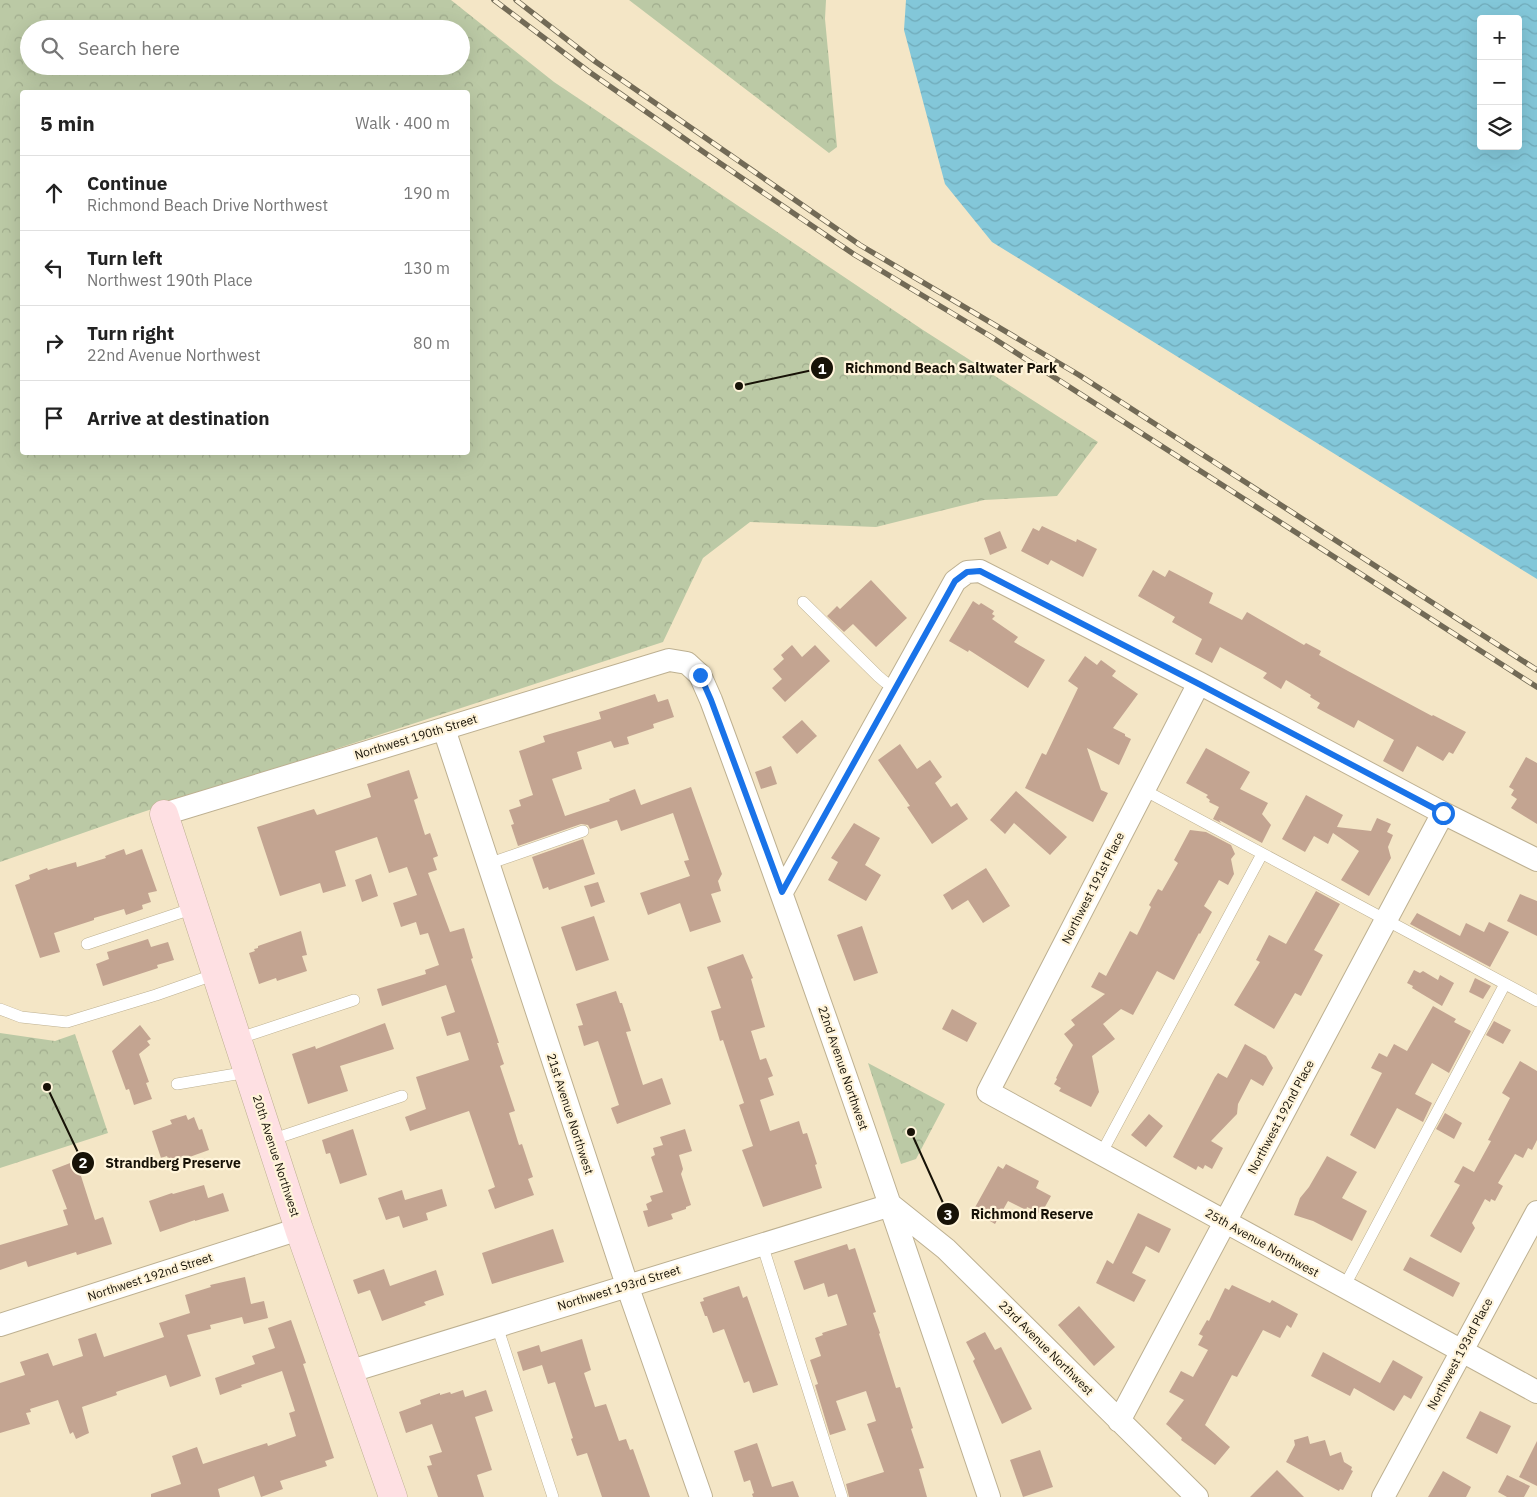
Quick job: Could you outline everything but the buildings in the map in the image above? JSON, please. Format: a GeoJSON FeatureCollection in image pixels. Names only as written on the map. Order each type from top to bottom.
{"type":"FeatureCollection","features":[{"type":"Feature","properties":{"kind":"street"},"geometry":{"type":"LineString","coordinates":[[782,892],[955,581],[967,572],[980,571],[1443,813],[1537,860]]}},
{"type":"Feature","properties":{"kind":"street","name":"Northwest 190th Street"},"geometry":{"type":"LineString","coordinates":[[164,814],[669,660]]}},
{"type":"Feature","properties":{"kind":"street","name":"22nd Avenue Northwest"},"geometry":{"type":"LineString","coordinates":[[669,660],[687,663],[700,675],[711,700],[782,892],[891,1205],[989,1497]]}},
{"type":"Feature","properties":{"kind":"street","name":"Northwest 191st Place"},"geometry":{"type":"LineString","coordinates":[[988,1092],[1199,684]]}},
{"type":"Feature","properties":{"kind":"street","name":"21st Avenue Northwest"},"geometry":{"type":"LineString","coordinates":[[444,729],[627,1286],[701,1497]]}},
{"type":"Feature","properties":{"kind":"street","name":"Northwest 192nd Place"},"geometry":{"type":"LineString","coordinates":[[1119,1421],[1443,813]]}},
{"type":"Feature","properties":{"kind":"street","name":"20th Avenue Northwest"},"geometry":{"type":"LineString","coordinates":[[164,814],[299,1229],[392,1497]]}},
{"type":"Feature","properties":{"kind":"street","name":"25th Avenue Northwest"},"geometry":{"type":"LineString","coordinates":[[988,1092],[1537,1392]]}},
{"type":"Feature","properties":{"kind":"street","name":"Northwest 193rd Street"},"geometry":{"type":"LineString","coordinates":[[348,1372],[891,1205]]}},
{"type":"Feature","properties":{"kind":"street","name":"23rd Avenue Northwest"},"geometry":{"type":"LineString","coordinates":[[891,1205],[946,1249],[1196,1497]]}},
{"type":"Feature","properties":{"kind":"street","name":"Northwest 193rd Place"},"geometry":{"type":"LineString","coordinates":[[1383,1497],[1537,1212]]}},
{"type":"Feature","properties":{"kind":"street","name":"Northwest 192nd Street"},"geometry":{"type":"LineString","coordinates":[[0,1325],[299,1229]]}},
{"type":"Feature","properties":{"kind":"lane"},"geometry":{"type":"LineString","coordinates":[[803,602],[878,676],[896,687]]}},
{"type":"Feature","properties":{"kind":"lane"},"geometry":{"type":"LineString","coordinates":[[1144,790],[1537,1001]]}},
{"type":"Feature","properties":{"kind":"lane"},"geometry":{"type":"LineString","coordinates":[[488,864],[583,831]]}},
{"type":"Feature","properties":{"kind":"lane"},"geometry":{"type":"LineString","coordinates":[[1101,1154],[1262,854]]}},
{"type":"Feature","properties":{"kind":"lane"},"geometry":{"type":"LineString","coordinates":[[87,944],[194,908]]}},
{"type":"Feature","properties":{"kind":"lane"},"geometry":{"type":"LineString","coordinates":[[0,1008],[21,1017],[67,1022],[156,995],[216,974]]}},
{"type":"Feature","properties":{"kind":"lane"},"geometry":{"type":"LineString","coordinates":[[1344,1287],[1505,984]]}},
{"type":"Feature","properties":{"kind":"lane"},"geometry":{"type":"LineString","coordinates":[[237,1039],[354,1000]]}},
{"type":"Feature","properties":{"kind":"lane"},"geometry":{"type":"LineString","coordinates":[[177,1084],[248,1072]]}},
{"type":"Feature","properties":{"kind":"lane"},"geometry":{"type":"LineString","coordinates":[[271,1140],[402,1096]]}},
{"type":"Feature","properties":{"kind":"lane"},"geometry":{"type":"LineString","coordinates":[[762,1244],[842,1497]]}},
{"type":"Feature","properties":{"kind":"lane"},"geometry":{"type":"LineString","coordinates":[[497,1326],[553,1497]]}},
{"type":"Feature","properties":{"kind":"green space"},"geometry":{"type":"Polygon","coordinates":[[[0,0],[451,0],[554,82],[923,330],[1098,442],[1057,496],[984,500],[876,527],[750,522],[703,558],[663,642],[143,812],[0,862],[0,0]]]}},
{"type":"Feature","properties":{"kind":"green space"},"geometry":{"type":"Polygon","coordinates":[[[629,0],[826,0],[825,19],[837,147],[829,153],[629,0]]]}},
{"type":"Feature","properties":{"kind":"green space"},"geometry":{"type":"Polygon","coordinates":[[[0,1033],[55,1041],[75,1034],[108,1133],[0,1168],[0,1033]]]}},
{"type":"Feature","properties":{"kind":"green space"},"geometry":{"type":"Polygon","coordinates":[[[868,1063],[945,1104],[916,1159],[901,1164],[868,1063]]]}},
{"type":"Feature","properties":{"kind":"water"},"geometry":{"type":"Polygon","coordinates":[[[906,0],[1537,0],[1537,579],[992,242],[945,184],[904,30],[906,0]]]}},
{"type":"Feature","properties":{"kind":"railway"},"geometry":{"type":"LineString","coordinates":[[494,0],[588,71],[855,255],[990,336],[1537,687]]}},
{"type":"Feature","properties":{"kind":"railway"},"geometry":{"type":"LineString","coordinates":[[516,0],[596,62],[860,245],[1079,375],[1537,670]]}},
{"type":"Feature","properties":{"kind":"place","name":"Richmond Beach Saltwater Park"},"geometry":{"type":"Point","coordinates":[739,386]}},
{"type":"Feature","properties":{"kind":"place","name":"Strandberg Preserve"},"geometry":{"type":"Point","coordinates":[47,1087]}},
{"type":"Feature","properties":{"kind":"place","name":"Richmond Reserve"},"geometry":{"type":"Point","coordinates":[911,1132]}},
{"type":"Feature","properties":{"kind":"route"},"geometry":{"type":"LineString","coordinates":[[700,675],[782,892],[955,581],[967,572],[980,571],[1443,813]]}}]}
